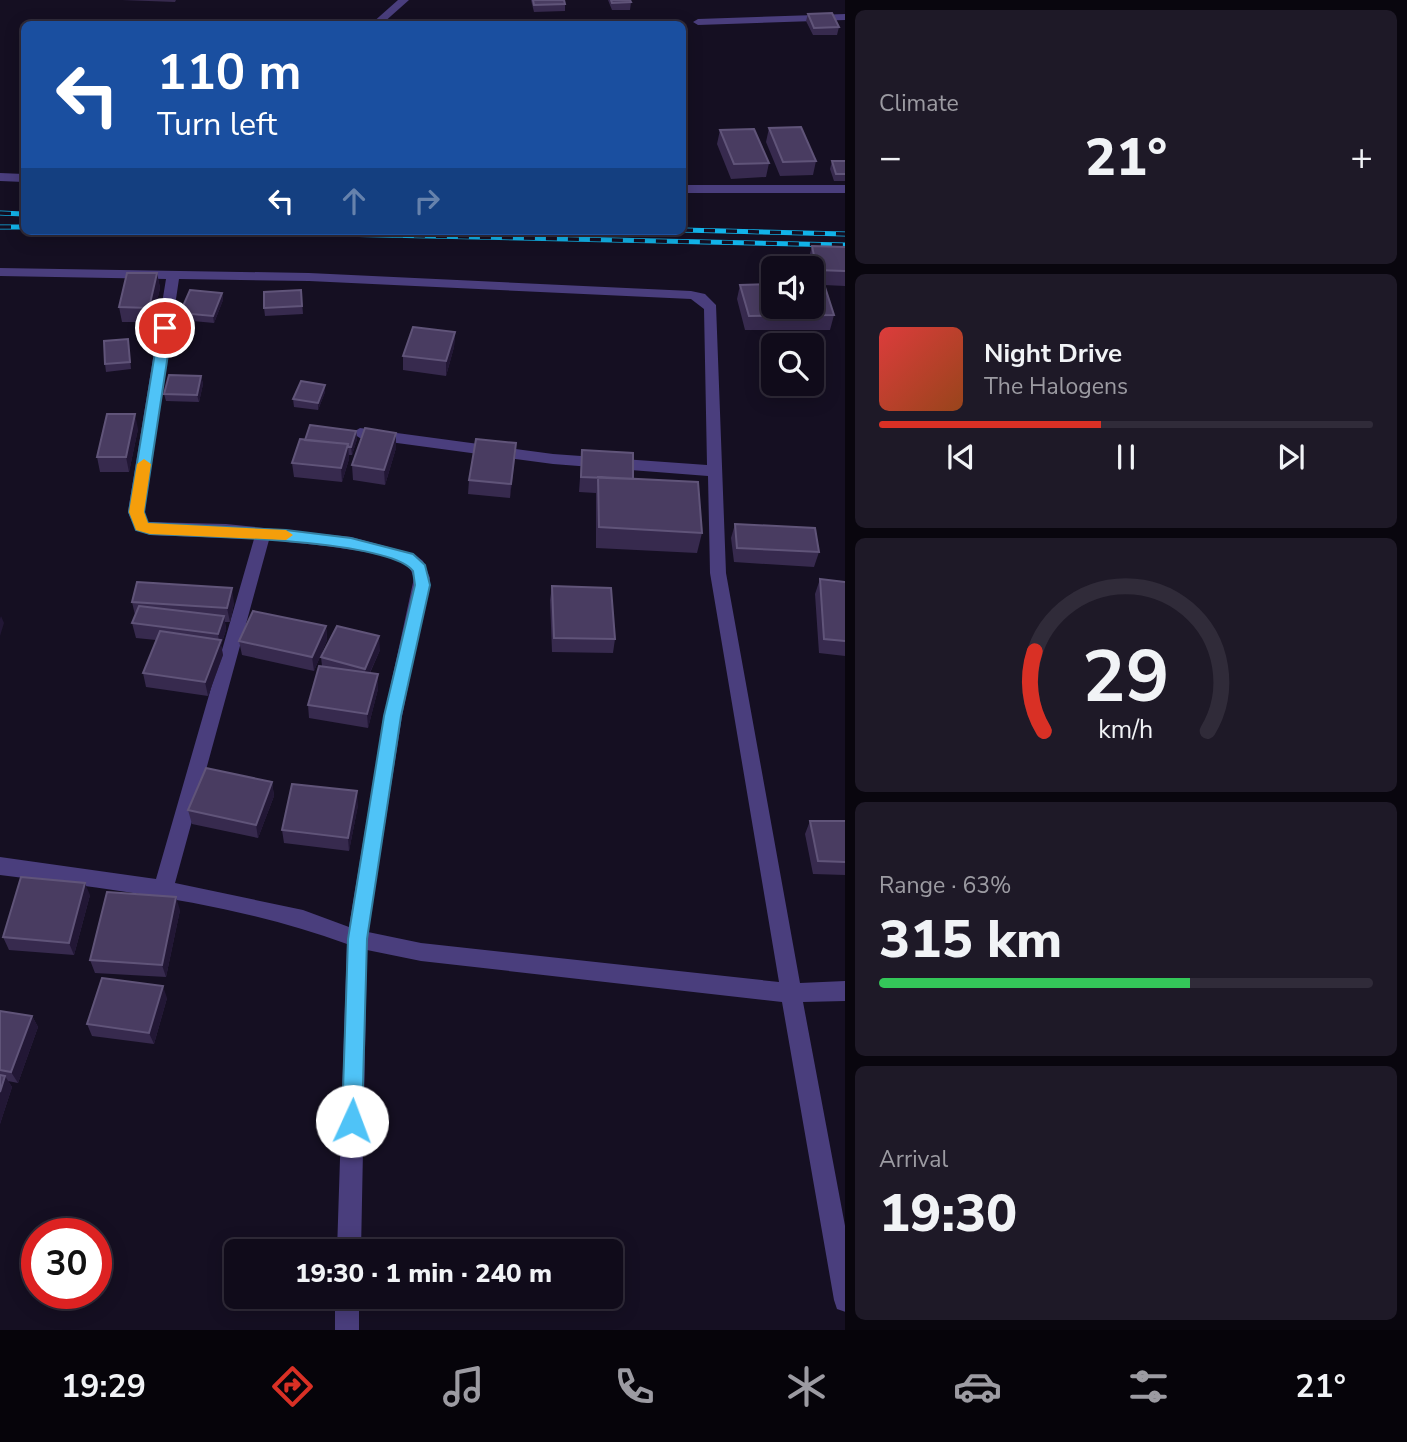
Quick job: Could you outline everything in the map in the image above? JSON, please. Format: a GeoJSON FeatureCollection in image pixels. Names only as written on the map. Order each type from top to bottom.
{"type":"FeatureCollection","features":[{"type":"Feature","properties":{"kind":"street"},"geometry":{"type":"LineString","coordinates":[[380,21],[404,0]]}},
{"type":"Feature","properties":{"kind":"street"},"geometry":{"type":"LineString","coordinates":[[698,22],[845,17]]}},
{"type":"Feature","properties":{"kind":"street"},"geometry":{"type":"LineString","coordinates":[[0,177],[21,178]]}},
{"type":"Feature","properties":{"kind":"street"},"geometry":{"type":"LineString","coordinates":[[686,189],[845,189]]}},
{"type":"Feature","properties":{"kind":"street"},"geometry":{"type":"LineString","coordinates":[[0,272],[451,282],[700,296],[711,307],[718,573],[845,1300]]}},
{"type":"Feature","properties":{"kind":"street"},"geometry":{"type":"LineString","coordinates":[[173,275],[136,512],[142,526],[150,529],[263,534],[351,543],[408,558],[421,571],[422,585],[393,716],[357,939],[349,1239]]}},
{"type":"Feature","properties":{"kind":"street"},"geometry":{"type":"LineString","coordinates":[[360,433],[553,459],[715,471]]}},
{"type":"Feature","properties":{"kind":"street"},"geometry":{"type":"LineString","coordinates":[[163,890],[263,534]]}},
{"type":"Feature","properties":{"kind":"street"},"geometry":{"type":"LineString","coordinates":[[0,866],[163,890],[303,919],[357,939],[422,953],[791,993],[845,991]]}},
{"type":"Feature","properties":{"kind":"street"},"geometry":{"type":"LineString","coordinates":[[346,1330],[347,1309]]}},
{"type":"Feature","properties":{"kind":"building"},"geometry":{"type":"Polygon","coordinates":[[[533,0],[564,0],[565,4],[534,5],[533,0]]]}},
{"type":"Feature","properties":{"kind":"building"},"geometry":{"type":"Polygon","coordinates":[[[611,0],[630,0],[631,2],[612,3],[611,0]]]}},
{"type":"Feature","properties":{"kind":"building"},"geometry":{"type":"Polygon","coordinates":[[[832,13],[839,27],[814,28],[808,14],[832,13]]]}},
{"type":"Feature","properties":{"kind":"building"},"geometry":{"type":"Polygon","coordinates":[[[801,127],[816,161],[783,162],[769,128],[801,127]]]}},
{"type":"Feature","properties":{"kind":"building"},"geometry":{"type":"Polygon","coordinates":[[[754,129],[769,163],[734,164],[720,130],[754,129]]]}},
{"type":"Feature","properties":{"kind":"building"},"geometry":{"type":"Polygon","coordinates":[[[832,161],[845,161],[845,174],[836,174],[832,161]]]}},
{"type":"Feature","properties":{"kind":"building"},"geometry":{"type":"Polygon","coordinates":[[[812,246],[845,247],[845,271],[824,270],[824,256],[814,256],[812,246]]]}},
{"type":"Feature","properties":{"kind":"building"},"geometry":{"type":"Polygon","coordinates":[[[127,273],[157,273],[149,308],[119,307],[127,273]]]}},
{"type":"Feature","properties":{"kind":"building"},"geometry":{"type":"Polygon","coordinates":[[[761,284],[761,316],[749,316],[740,285],[761,284]]]}},
{"type":"Feature","properties":{"kind":"building"},"geometry":{"type":"Polygon","coordinates":[[[824,284],[834,315],[824,315],[824,284]]]}},
{"type":"Feature","properties":{"kind":"building"},"geometry":{"type":"Polygon","coordinates":[[[190,290],[222,293],[213,316],[180,313],[190,290]]]}},
{"type":"Feature","properties":{"kind":"building"},"geometry":{"type":"Polygon","coordinates":[[[301,290],[302,306],[264,308],[264,292],[301,290]]]}},
{"type":"Feature","properties":{"kind":"building"},"geometry":{"type":"Polygon","coordinates":[[[413,327],[455,332],[446,361],[403,356],[413,327]]]}},
{"type":"Feature","properties":{"kind":"building"},"geometry":{"type":"Polygon","coordinates":[[[128,339],[130,362],[105,364],[104,341],[128,339]]]}},
{"type":"Feature","properties":{"kind":"building"},"geometry":{"type":"Polygon","coordinates":[[[169,375],[201,376],[197,395],[164,394],[169,375]]]}},
{"type":"Feature","properties":{"kind":"building"},"geometry":{"type":"Polygon","coordinates":[[[301,381],[325,385],[318,403],[293,399],[301,381]]]}},
{"type":"Feature","properties":{"kind":"building"},"geometry":{"type":"Polygon","coordinates":[[[107,414],[135,414],[126,457],[97,457],[107,414]]]}},
{"type":"Feature","properties":{"kind":"building"},"geometry":{"type":"Polygon","coordinates":[[[310,425],[356,431],[351,447],[348,447],[348,444],[305,440],[310,425]]]}},
{"type":"Feature","properties":{"kind":"building"},"geometry":{"type":"Polygon","coordinates":[[[365,428],[396,433],[384,470],[352,465],[365,428]]]}},
{"type":"Feature","properties":{"kind":"building"},"geometry":{"type":"Polygon","coordinates":[[[300,439],[348,444],[341,468],[292,463],[300,439]]]}},
{"type":"Feature","properties":{"kind":"building"},"geometry":{"type":"Polygon","coordinates":[[[476,439],[516,443],[511,484],[469,480],[476,439]]]}},
{"type":"Feature","properties":{"kind":"building"},"geometry":{"type":"Polygon","coordinates":[[[582,450],[633,453],[633,479],[581,477],[582,450]]]}},
{"type":"Feature","properties":{"kind":"building"},"geometry":{"type":"Polygon","coordinates":[[[598,477],[698,482],[702,533],[599,527],[598,477]]]}},
{"type":"Feature","properties":{"kind":"building"},"geometry":{"type":"Polygon","coordinates":[[[735,524],[815,528],[819,552],[737,548],[735,524]]]}},
{"type":"Feature","properties":{"kind":"building"},"geometry":{"type":"Polygon","coordinates":[[[820,579],[845,582],[845,641],[824,639],[820,579]]]}},
{"type":"Feature","properties":{"kind":"building"},"geometry":{"type":"Polygon","coordinates":[[[137,582],[232,588],[227,608],[132,602],[137,582]]]}},
{"type":"Feature","properties":{"kind":"building"},"geometry":{"type":"Polygon","coordinates":[[[552,586],[611,588],[615,639],[554,638],[552,586]]]}},
{"type":"Feature","properties":{"kind":"building"},"geometry":{"type":"Polygon","coordinates":[[[139,606],[224,616],[218,634],[132,623],[139,606]]]}},
{"type":"Feature","properties":{"kind":"building"},"geometry":{"type":"Polygon","coordinates":[[[253,611],[326,626],[312,657],[239,641],[253,611]]]}},
{"type":"Feature","properties":{"kind":"building"},"geometry":{"type":"Polygon","coordinates":[[[337,626],[379,636],[365,669],[321,657],[337,626]]]}},
{"type":"Feature","properties":{"kind":"building"},"geometry":{"type":"Polygon","coordinates":[[[160,631],[221,640],[205,682],[143,673],[160,631]]]}},
{"type":"Feature","properties":{"kind":"building"},"geometry":{"type":"Polygon","coordinates":[[[319,666],[378,674],[367,714],[308,705],[319,666]]]}},
{"type":"Feature","properties":{"kind":"building"},"geometry":{"type":"Polygon","coordinates":[[[206,768],[272,782],[256,825],[188,810],[206,768]]]}},
{"type":"Feature","properties":{"kind":"building"},"geometry":{"type":"Polygon","coordinates":[[[292,784],[357,791],[348,838],[282,830],[292,784]]]}},
{"type":"Feature","properties":{"kind":"building"},"geometry":{"type":"Polygon","coordinates":[[[810,821],[845,821],[845,862],[818,861],[810,821]]]}},
{"type":"Feature","properties":{"kind":"building"},"geometry":{"type":"Polygon","coordinates":[[[21,877],[85,883],[69,943],[3,937],[21,877]]]}},
{"type":"Feature","properties":{"kind":"building"},"geometry":{"type":"Polygon","coordinates":[[[107,892],[176,897],[162,965],[90,960],[107,892]]]}},
{"type":"Feature","properties":{"kind":"building"},"geometry":{"type":"Polygon","coordinates":[[[102,978],[163,986],[149,1033],[87,1024],[102,978]]]}},
{"type":"Feature","properties":{"kind":"building"},"geometry":{"type":"Polygon","coordinates":[[[0,1011],[32,1016],[11,1072],[0,1070],[0,1011]]]}},
{"type":"Feature","properties":{"kind":"building"},"geometry":{"type":"Polygon","coordinates":[[[0,1075],[5,1076],[0,1092],[0,1075]]]}},
{"type":"Feature","properties":{"kind":"railway"},"geometry":{"type":"LineString","coordinates":[[0,213],[21,214]]}},
{"type":"Feature","properties":{"kind":"railway"},"geometry":{"type":"LineString","coordinates":[[0,227],[21,227]]}},
{"type":"Feature","properties":{"kind":"railway"},"geometry":{"type":"LineString","coordinates":[[686,230],[845,234]]}},
{"type":"Feature","properties":{"kind":"railway"},"geometry":{"type":"LineString","coordinates":[[380,235],[845,245]]}},
{"type":"Feature","properties":{"kind":"slow traffic"},"geometry":{"type":"LineString","coordinates":[[144,464],[136,512],[142,526],[150,529],[226,530],[286,535]]}},
{"type":"Feature","properties":{"kind":"route"},"geometry":{"type":"LineString","coordinates":[[165,328],[136,512],[142,526],[150,529],[226,530],[351,543],[408,558],[421,571],[422,585],[393,716],[357,939],[352,1121]]}}]}
